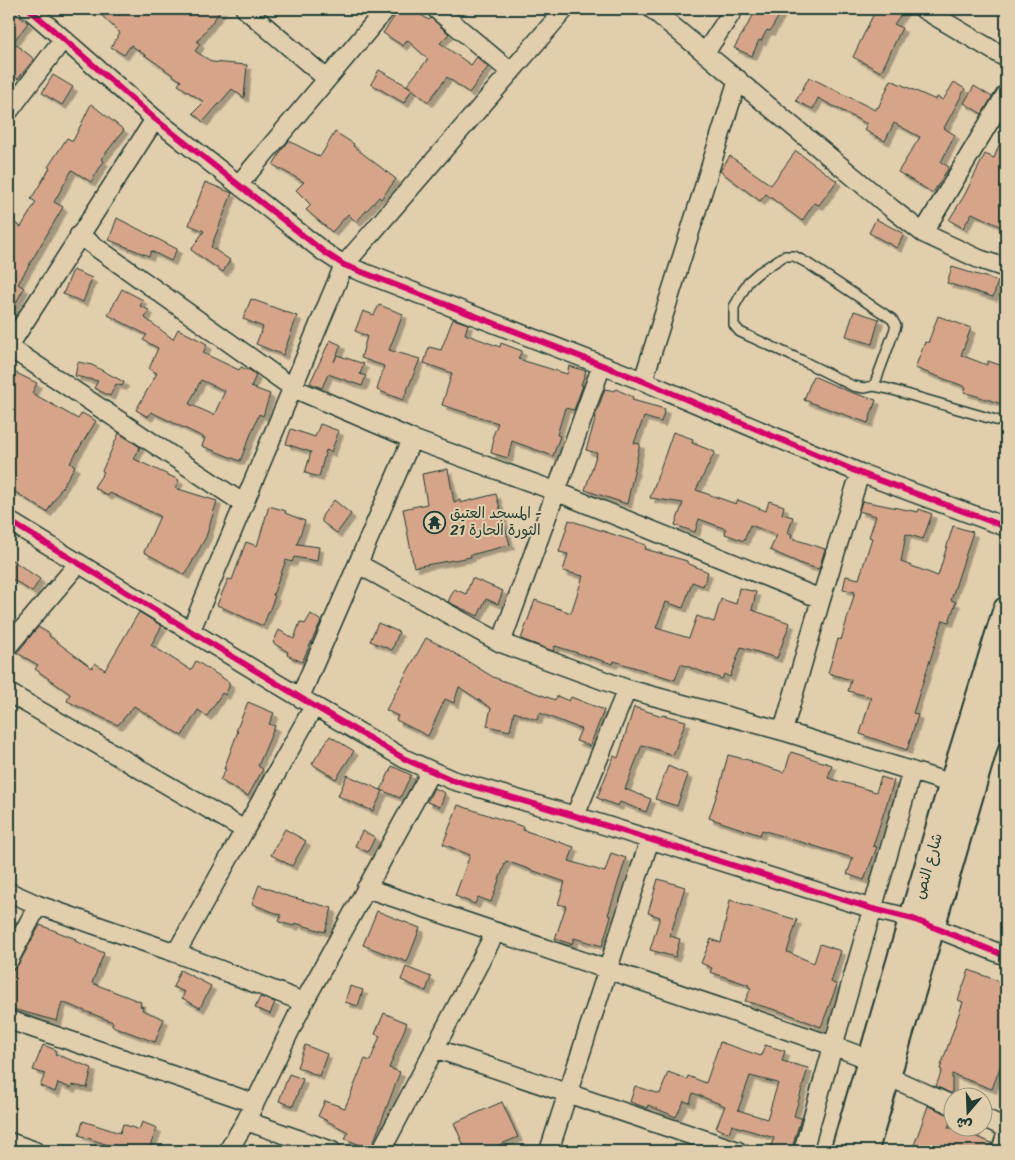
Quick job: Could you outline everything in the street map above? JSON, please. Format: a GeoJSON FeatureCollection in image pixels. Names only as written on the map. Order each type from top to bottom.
{"type":"FeatureCollection","features":[{"type":"Feature","properties":{"kind":"main road","name":"شارع النص"},"geometry":{"type":"LineString","coordinates":[[923,922],[953,784],[1006,610]]}},
{"type":"Feature","properties":{"kind":"main road","name":"شارع النص"},"geometry":{"type":"LineString","coordinates":[[844,1151],[879,1068],[923,922],[1006,672]]}},
{"type":"Feature","properties":{"kind":"main road","name":"شارع النص"},"geometry":{"type":"LineString","coordinates":[[864,1151],[879,1068]]}},
{"type":"Feature","properties":{"kind":"street"},"geometry":{"type":"LineString","coordinates":[[29,9],[156,118],[324,252],[344,265],[643,381],[860,473],[1006,527]]}},
{"type":"Feature","properties":{"kind":"street"},"geometry":{"type":"LineString","coordinates":[[244,9],[327,79]]}},
{"type":"Feature","properties":{"kind":"street"},"geometry":{"type":"LineString","coordinates":[[239,184],[386,9]]}},
{"type":"Feature","properties":{"kind":"street"},"geometry":{"type":"LineString","coordinates":[[436,9],[511,72]]}},
{"type":"Feature","properties":{"kind":"street"},"geometry":{"type":"LineString","coordinates":[[191,630],[344,265],[565,9]]}},
{"type":"Feature","properties":{"kind":"street"},"geometry":{"type":"LineString","coordinates":[[652,9],[890,208],[923,233],[980,259],[1006,268]]}},
{"type":"Feature","properties":{"kind":"street"},"geometry":{"type":"LineString","coordinates":[[705,53],[734,9]]}},
{"type":"Feature","properties":{"kind":"street"},"geometry":{"type":"LineString","coordinates":[[923,9],[1006,58]]}},
{"type":"Feature","properties":{"kind":"street"},"geometry":{"type":"LineString","coordinates":[[9,111],[63,39]]}},
{"type":"Feature","properties":{"kind":"street"},"geometry":{"type":"LineString","coordinates":[[643,381],[738,80]]}},
{"type":"Feature","properties":{"kind":"street"},"geometry":{"type":"LineString","coordinates":[[923,233],[1006,94]]}},
{"type":"Feature","properties":{"kind":"street"},"geometry":{"type":"LineString","coordinates":[[156,118],[79,235],[9,347],[244,504]]}},
{"type":"Feature","properties":{"kind":"street"},"geometry":{"type":"LineString","coordinates":[[79,235],[293,388],[412,439],[556,492],[821,598]]}},
{"type":"Feature","properties":{"kind":"street"},"geometry":{"type":"LineString","coordinates":[[501,643],[602,365]]}},
{"type":"Feature","properties":{"kind":"street"},"geometry":{"type":"LineString","coordinates":[[176,953],[245,830],[307,702],[358,564],[412,439]]}},
{"type":"Feature","properties":{"kind":"street"},"geometry":{"type":"LineString","coordinates":[[783,731],[821,598],[860,473]]}},
{"type":"Feature","properties":{"kind":"street"},"geometry":{"type":"LineString","coordinates":[[9,521],[307,702],[405,759],[431,771],[452,780],[923,922],[1006,956]]}},
{"type":"Feature","properties":{"kind":"street"},"geometry":{"type":"LineString","coordinates":[[9,645],[78,564]]}},
{"type":"Feature","properties":{"kind":"street"},"geometry":{"type":"LineString","coordinates":[[358,564],[501,643],[627,689],[783,731],[953,784]]}},
{"type":"Feature","properties":{"kind":"street"},"geometry":{"type":"LineString","coordinates":[[575,816],[627,689]]}},
{"type":"Feature","properties":{"kind":"street"},"geometry":{"type":"LineString","coordinates":[[9,693],[245,830]]}},
{"type":"Feature","properties":{"kind":"street"},"geometry":{"type":"LineString","coordinates":[[228,1151],[246,1121],[304,1002],[431,771]]}},
{"type":"Feature","properties":{"kind":"street"},"geometry":{"type":"LineString","coordinates":[[803,1151],[912,771]]}},
{"type":"Feature","properties":{"kind":"street"},"geometry":{"type":"LineString","coordinates":[[549,1151],[650,839]]}},
{"type":"Feature","properties":{"kind":"street"},"geometry":{"type":"LineString","coordinates":[[366,888],[834,1046],[942,1099]]}},
{"type":"Feature","properties":{"kind":"street"},"geometry":{"type":"LineString","coordinates":[[9,892],[38,905],[176,953],[304,1002]]}},
{"type":"Feature","properties":{"kind":"street"},"geometry":{"type":"LineString","coordinates":[[9,960],[38,905]]}},
{"type":"Feature","properties":{"kind":"street"},"geometry":{"type":"LineString","coordinates":[[381,1151],[495,933]]}},
{"type":"Feature","properties":{"kind":"street"},"geometry":{"type":"LineString","coordinates":[[9,1020],[254,1103]]}},
{"type":"Feature","properties":{"kind":"street"},"geometry":{"type":"LineString","coordinates":[[434,1048],[738,1151]]}},
{"type":"Feature","properties":{"kind":"street"},"geometry":{"type":"LineString","coordinates":[[246,1121],[332,1151]]}},
{"type":"Feature","properties":{"kind":"street"},"geometry":{"type":"LineString","coordinates":[[992,1122],[1006,1128]]}},
{"type":"Feature","properties":{"kind":"street"},"geometry":{"type":"LineString","coordinates":[[1001,1151],[1006,1135]]}},
{"type":"Feature","properties":{"kind":"street"},"geometry":{"type":"LineString","coordinates":[[9,1142],[35,1151]]}},
{"type":"Feature","properties":{"kind":"lane"},"geometry":{"type":"LineString","coordinates":[[874,386],[896,326],[892,319],[794,256],[784,256],[748,282],[734,307],[734,325],[740,332],[853,386],[889,388],[1006,423]]}},
{"type":"Feature","properties":{"kind":"building"},"geometry":{"type":"Polygon","coordinates":[[[9,9],[28,23],[13,42],[34,59],[18,79],[9,71],[9,9]]]}},
{"type":"Feature","properties":{"kind":"building"},"geometry":{"type":"Polygon","coordinates":[[[95,9],[222,9],[197,42],[200,44],[195,51],[212,62],[247,65],[244,98],[232,89],[203,122],[193,113],[204,102],[178,85],[181,81],[131,45],[124,55],[111,47],[120,33],[95,9]]]}},
{"type":"Feature","properties":{"kind":"building"},"geometry":{"type":"Polygon","coordinates":[[[400,9],[412,9],[429,20],[431,18],[449,34],[440,43],[471,65],[477,57],[488,67],[469,93],[447,77],[428,102],[412,89],[404,103],[371,84],[379,70],[411,88],[407,85],[428,59],[407,40],[403,46],[383,33],[400,9]]]}},
{"type":"Feature","properties":{"kind":"building"},"geometry":{"type":"Polygon","coordinates":[[[757,9],[783,9],[770,31],[767,30],[761,41],[759,40],[752,56],[734,48],[757,9]]]}},
{"type":"Feature","properties":{"kind":"building"},"geometry":{"type":"Polygon","coordinates":[[[876,9],[905,9],[894,24],[902,28],[881,72],[853,57],[876,9]]]}},
{"type":"Feature","properties":{"kind":"building"},"geometry":{"type":"Polygon","coordinates":[[[53,75],[73,87],[62,105],[42,93],[53,75]]]}},
{"type":"Feature","properties":{"kind":"building"},"geometry":{"type":"Polygon","coordinates":[[[809,77],[875,110],[878,108],[891,80],[936,100],[937,97],[943,100],[954,82],[965,89],[944,128],[955,135],[941,162],[949,167],[933,193],[898,172],[920,137],[894,123],[885,141],[864,130],[867,124],[818,98],[813,109],[796,101],[809,77]]]}},
{"type":"Feature","properties":{"kind":"building"},"geometry":{"type":"Polygon","coordinates":[[[974,86],[992,97],[982,114],[964,103],[974,86]]]}},
{"type":"Feature","properties":{"kind":"building"},"geometry":{"type":"Polygon","coordinates":[[[91,104],[124,130],[101,159],[104,161],[91,182],[72,170],[54,202],[63,207],[18,284],[24,288],[9,316],[9,230],[13,222],[21,227],[36,202],[31,199],[50,168],[48,167],[67,138],[73,141],[91,104]]]}},
{"type":"Feature","properties":{"kind":"building"},"geometry":{"type":"Polygon","coordinates":[[[1005,130],[1006,229],[972,213],[963,228],[949,220],[964,196],[985,154],[994,158],[1005,130]]]}},
{"type":"Feature","properties":{"kind":"building"},"geometry":{"type":"Polygon","coordinates":[[[335,132],[354,144],[353,146],[396,179],[381,199],[379,197],[356,222],[348,214],[332,232],[306,210],[311,205],[296,190],[304,182],[273,165],[289,141],[320,157],[335,132]]]}},
{"type":"Feature","properties":{"kind":"building"},"geometry":{"type":"Polygon","coordinates":[[[796,151],[837,181],[819,205],[814,203],[802,221],[766,194],[760,201],[720,171],[730,156],[771,185],[796,151]]]}},
{"type":"Feature","properties":{"kind":"building"},"geometry":{"type":"Polygon","coordinates":[[[205,182],[232,193],[211,247],[230,260],[223,272],[191,250],[204,231],[189,225],[205,182]]]}},
{"type":"Feature","properties":{"kind":"building"},"geometry":{"type":"Polygon","coordinates":[[[117,218],[177,249],[171,261],[151,251],[149,256],[109,240],[117,218]]]}},
{"type":"Feature","properties":{"kind":"building"},"geometry":{"type":"Polygon","coordinates":[[[876,219],[904,234],[897,248],[869,233],[876,219]]]}},
{"type":"Feature","properties":{"kind":"building"},"geometry":{"type":"Polygon","coordinates":[[[952,267],[998,281],[993,297],[947,283],[952,267]]]}},
{"type":"Feature","properties":{"kind":"building"},"geometry":{"type":"Polygon","coordinates":[[[73,270],[92,278],[83,302],[63,294],[73,270]]]}},
{"type":"Feature","properties":{"kind":"building"},"geometry":{"type":"Polygon","coordinates":[[[122,289],[143,300],[140,306],[149,310],[145,318],[173,339],[178,329],[207,344],[203,353],[239,370],[241,367],[256,375],[251,387],[270,394],[263,416],[259,414],[240,461],[202,446],[205,438],[151,412],[148,417],[136,410],[157,373],[149,369],[158,348],[143,340],[147,335],[108,315],[122,289]],[[201,380],[189,404],[214,415],[225,391],[201,380]]]}},
{"type":"Feature","properties":{"kind":"building"},"geometry":{"type":"Polygon","coordinates":[[[251,299],[297,316],[283,355],[256,344],[263,327],[243,319],[251,299]]]}},
{"type":"Feature","properties":{"kind":"building"},"geometry":{"type":"Polygon","coordinates":[[[379,305],[403,314],[389,350],[420,359],[403,400],[377,390],[384,366],[361,358],[367,336],[355,331],[363,311],[374,315],[379,305]]]}},
{"type":"Feature","properties":{"kind":"building"},"geometry":{"type":"Polygon","coordinates":[[[854,311],[879,319],[872,344],[846,336],[854,311]]]}},
{"type":"Feature","properties":{"kind":"building"},"geometry":{"type":"Polygon","coordinates":[[[938,316],[971,328],[961,355],[987,365],[988,361],[1006,367],[1006,391],[1002,404],[964,392],[966,387],[915,368],[925,342],[928,343],[938,316]]]}},
{"type":"Feature","properties":{"kind":"building"},"geometry":{"type":"Polygon","coordinates":[[[453,319],[468,324],[465,334],[500,347],[501,343],[522,351],[518,359],[567,374],[569,366],[586,371],[574,410],[565,408],[557,435],[560,436],[553,456],[512,441],[508,458],[491,453],[494,439],[492,438],[498,423],[442,405],[452,373],[424,363],[429,347],[441,350],[453,319]]]}},
{"type":"Feature","properties":{"kind":"building"},"geometry":{"type":"Polygon","coordinates":[[[330,340],[341,345],[334,362],[337,355],[364,364],[360,374],[366,376],[362,386],[328,374],[322,388],[310,383],[330,340]]]}},
{"type":"Feature","properties":{"kind":"building"},"geometry":{"type":"Polygon","coordinates":[[[78,362],[92,365],[124,382],[122,386],[116,384],[110,396],[94,388],[98,381],[75,376],[78,362]]]}},
{"type":"Feature","properties":{"kind":"building"},"geometry":{"type":"Polygon","coordinates":[[[12,371],[37,383],[32,393],[78,419],[82,413],[96,421],[70,463],[75,466],[47,512],[9,488],[9,378],[12,371]]]}},
{"type":"Feature","properties":{"kind":"building"},"geometry":{"type":"Polygon","coordinates":[[[813,376],[850,392],[876,400],[868,423],[804,400],[813,376]]]}},
{"type":"Feature","properties":{"kind":"building"},"geometry":{"type":"Polygon","coordinates":[[[605,389],[615,391],[616,389],[633,397],[632,400],[665,409],[661,422],[644,417],[634,443],[640,444],[627,504],[585,490],[597,453],[586,450],[605,389]]]}},
{"type":"Feature","properties":{"kind":"building"},"geometry":{"type":"Polygon","coordinates":[[[320,424],[339,431],[331,452],[326,450],[319,477],[305,473],[311,452],[286,444],[291,429],[315,437],[320,424]]]}},
{"type":"Feature","properties":{"kind":"building"},"geometry":{"type":"Polygon","coordinates":[[[673,432],[693,439],[692,443],[715,452],[696,490],[736,504],[738,500],[766,511],[769,501],[784,506],[782,514],[793,517],[788,533],[792,534],[791,538],[825,549],[819,569],[804,565],[770,550],[777,535],[750,525],[744,541],[725,534],[726,529],[699,519],[695,532],[675,525],[683,503],[650,498],[673,432]]]}},
{"type":"Feature","properties":{"kind":"building"},"geometry":{"type":"Polygon","coordinates":[[[119,433],[140,447],[134,459],[179,480],[175,488],[217,501],[206,537],[185,575],[144,552],[160,516],[110,493],[108,496],[94,487],[104,472],[102,471],[119,433]]]}},
{"type":"Feature","properties":{"kind":"building"},"geometry":{"type":"Polygon","coordinates":[[[448,469],[454,502],[460,500],[460,503],[496,494],[510,545],[470,555],[471,557],[414,567],[403,509],[427,504],[422,474],[448,469]]]}},
{"type":"Feature","properties":{"kind":"building"},"geometry":{"type":"Polygon","coordinates":[[[334,500],[351,514],[337,533],[322,522],[322,516],[334,500]]]}},
{"type":"Feature","properties":{"kind":"building"},"geometry":{"type":"Polygon","coordinates":[[[862,501],[918,512],[919,509],[932,514],[923,539],[906,534],[901,562],[938,576],[953,526],[973,532],[951,600],[956,602],[949,622],[943,620],[913,713],[918,715],[907,750],[860,734],[871,697],[848,691],[851,680],[828,673],[838,639],[841,640],[855,592],[843,589],[846,576],[859,579],[872,538],[869,537],[876,516],[859,511],[862,501]]]}},
{"type":"Feature","properties":{"kind":"building"},"geometry":{"type":"Polygon","coordinates":[[[269,506],[286,511],[285,513],[305,521],[297,544],[319,547],[317,561],[294,557],[292,562],[286,560],[263,626],[217,605],[228,579],[232,580],[246,542],[257,546],[269,506]]]}},
{"type":"Feature","properties":{"kind":"building"},"geometry":{"type":"Polygon","coordinates":[[[569,520],[646,545],[645,549],[687,561],[687,563],[708,572],[703,586],[692,582],[683,608],[666,602],[656,628],[689,638],[697,616],[714,622],[721,599],[736,604],[739,588],[756,592],[752,610],[790,623],[777,658],[741,647],[730,677],[724,674],[722,679],[681,664],[675,680],[614,661],[613,664],[555,646],[553,651],[521,639],[535,600],[571,613],[583,576],[563,571],[568,554],[559,552],[569,520]]]}},
{"type":"Feature","properties":{"kind":"building"},"geometry":{"type":"Polygon","coordinates":[[[9,558],[40,579],[32,592],[9,577],[9,558]]]}},
{"type":"Feature","properties":{"kind":"building"},"geometry":{"type":"Polygon","coordinates":[[[472,578],[503,591],[498,604],[486,599],[478,616],[448,602],[454,589],[466,594],[472,578]]]}},
{"type":"Feature","properties":{"kind":"building"},"geometry":{"type":"Polygon","coordinates":[[[139,612],[162,626],[151,645],[191,670],[196,661],[229,682],[225,695],[222,693],[207,716],[198,710],[182,736],[134,706],[118,725],[67,701],[70,694],[35,669],[38,665],[17,653],[38,627],[50,634],[49,636],[92,668],[95,663],[105,670],[139,612]]]}},
{"type":"Feature","properties":{"kind":"building"},"geometry":{"type":"Polygon","coordinates":[[[311,614],[321,621],[302,662],[287,655],[288,652],[273,643],[279,630],[294,639],[300,622],[305,624],[311,614]]]}},
{"type":"Feature","properties":{"kind":"building"},"geometry":{"type":"Polygon","coordinates":[[[378,623],[399,632],[392,650],[370,641],[378,623]]]}},
{"type":"Feature","properties":{"kind":"building"},"geometry":{"type":"Polygon","coordinates":[[[426,638],[493,677],[555,700],[557,696],[569,701],[571,697],[604,710],[590,746],[576,741],[581,729],[540,713],[537,720],[514,712],[510,731],[487,726],[491,708],[459,687],[454,703],[445,699],[428,736],[396,720],[398,716],[386,710],[426,638]]]}},
{"type":"Feature","properties":{"kind":"building"},"geometry":{"type":"Polygon","coordinates":[[[248,702],[274,713],[269,724],[275,726],[258,766],[263,769],[248,796],[220,780],[226,769],[224,769],[238,731],[236,731],[248,702]]]}},
{"type":"Feature","properties":{"kind":"building"},"geometry":{"type":"Polygon","coordinates":[[[634,707],[686,721],[673,755],[642,745],[625,789],[651,799],[646,812],[620,802],[618,806],[597,798],[614,756],[618,758],[634,707]]]}},
{"type":"Feature","properties":{"kind":"building"},"geometry":{"type":"Polygon","coordinates":[[[330,736],[354,751],[336,779],[312,764],[330,736]]]}},
{"type":"Feature","properties":{"kind":"building"},"geometry":{"type":"Polygon","coordinates":[[[791,752],[832,765],[828,778],[876,792],[881,777],[894,781],[873,846],[877,847],[864,880],[847,874],[853,858],[762,830],[760,835],[709,818],[728,755],[783,772],[791,752]]]}},
{"type":"Feature","properties":{"kind":"building"},"geometry":{"type":"Polygon","coordinates":[[[392,766],[411,775],[400,798],[381,790],[392,766]]]}},
{"type":"Feature","properties":{"kind":"building"},"geometry":{"type":"Polygon","coordinates":[[[668,766],[688,775],[677,806],[655,799],[668,766]]]}},
{"type":"Feature","properties":{"kind":"building"},"geometry":{"type":"Polygon","coordinates":[[[347,775],[383,791],[373,811],[338,796],[347,775]]]}},
{"type":"Feature","properties":{"kind":"building"},"geometry":{"type":"Polygon","coordinates":[[[434,788],[445,793],[440,807],[427,802],[434,788]]]}},
{"type":"Feature","properties":{"kind":"building"},"geometry":{"type":"Polygon","coordinates":[[[458,805],[524,827],[523,830],[574,847],[569,861],[605,872],[611,853],[626,858],[608,915],[611,916],[602,946],[574,938],[572,944],[555,939],[566,906],[558,904],[565,882],[506,861],[491,902],[478,897],[475,904],[455,896],[470,855],[443,844],[458,805]]]}},
{"type":"Feature","properties":{"kind":"building"},"geometry":{"type":"Polygon","coordinates":[[[285,829],[306,841],[292,866],[271,855],[285,829]]]}},
{"type":"Feature","properties":{"kind":"building"},"geometry":{"type":"Polygon","coordinates":[[[362,831],[375,837],[368,852],[355,846],[362,831]]]}},
{"type":"Feature","properties":{"kind":"building"},"geometry":{"type":"Polygon","coordinates":[[[658,879],[685,887],[670,936],[680,939],[675,957],[650,950],[660,917],[648,913],[658,879]]]}},
{"type":"Feature","properties":{"kind":"building"},"geometry":{"type":"Polygon","coordinates":[[[259,885],[287,896],[332,908],[325,932],[295,923],[294,926],[279,922],[281,915],[252,904],[259,885]]]}},
{"type":"Feature","properties":{"kind":"building"},"geometry":{"type":"Polygon","coordinates":[[[730,900],[797,920],[787,952],[814,963],[820,944],[841,951],[831,982],[837,985],[821,1027],[786,1013],[745,1001],[751,988],[748,987],[749,985],[710,972],[712,968],[701,963],[711,939],[721,943],[730,900]]]}},
{"type":"Feature","properties":{"kind":"building"},"geometry":{"type":"Polygon","coordinates":[[[377,911],[420,928],[407,962],[363,945],[377,911]]]}},
{"type":"Feature","properties":{"kind":"building"},"geometry":{"type":"Polygon","coordinates":[[[9,919],[17,922],[9,938],[9,919]]]}},
{"type":"Feature","properties":{"kind":"building"},"geometry":{"type":"Polygon","coordinates":[[[40,925],[76,939],[75,941],[104,953],[92,983],[141,1002],[142,1010],[164,1019],[155,1042],[112,1026],[113,1022],[62,1002],[57,1021],[9,1008],[9,971],[18,965],[40,925]]]}},
{"type":"Feature","properties":{"kind":"building"},"geometry":{"type":"Polygon","coordinates":[[[406,967],[431,977],[426,991],[401,980],[406,967]]]}},
{"type":"Feature","properties":{"kind":"building"},"geometry":{"type":"Polygon","coordinates":[[[180,970],[211,986],[200,1008],[182,998],[185,992],[173,987],[180,970]]]}},
{"type":"Feature","properties":{"kind":"building"},"geometry":{"type":"Polygon","coordinates":[[[969,970],[1006,984],[1006,1061],[1003,1060],[992,1089],[952,1074],[952,1088],[942,1089],[936,1086],[963,1002],[958,1000],[969,970]]]}},
{"type":"Feature","properties":{"kind":"building"},"geometry":{"type":"Polygon","coordinates":[[[350,986],[363,990],[358,1006],[345,1002],[350,986]]]}},
{"type":"Feature","properties":{"kind":"building"},"geometry":{"type":"Polygon","coordinates":[[[260,997],[275,1002],[270,1014],[255,1008],[260,997]]]}},
{"type":"Feature","properties":{"kind":"building"},"geometry":{"type":"Polygon","coordinates":[[[384,1013],[407,1023],[389,1068],[400,1072],[371,1149],[345,1139],[348,1132],[318,1116],[325,1101],[345,1108],[365,1059],[370,1061],[380,1036],[375,1034],[384,1013]]]}},
{"type":"Feature","properties":{"kind":"building"},"geometry":{"type":"Polygon","coordinates":[[[720,1042],[761,1056],[765,1045],[785,1051],[782,1061],[808,1068],[794,1116],[801,1118],[791,1151],[769,1151],[774,1138],[732,1125],[729,1133],[716,1128],[725,1106],[693,1093],[690,1103],[684,1101],[676,1117],[648,1105],[647,1108],[630,1102],[635,1086],[660,1094],[668,1072],[687,1079],[688,1076],[706,1083],[720,1042]],[[750,1076],[738,1110],[767,1119],[778,1083],[750,1076]]]}},
{"type":"Feature","properties":{"kind":"building"},"geometry":{"type":"Polygon","coordinates":[[[43,1045],[56,1050],[55,1054],[92,1068],[87,1088],[72,1085],[71,1088],[58,1083],[55,1092],[40,1086],[45,1074],[33,1070],[43,1045]]]}},
{"type":"Feature","properties":{"kind":"building"},"geometry":{"type":"Polygon","coordinates":[[[305,1045],[327,1054],[319,1076],[297,1067],[305,1045]]]}},
{"type":"Feature","properties":{"kind":"building"},"geometry":{"type":"Polygon","coordinates":[[[289,1074],[303,1079],[293,1106],[279,1101],[289,1074]]]}},
{"type":"Feature","properties":{"kind":"building"},"geometry":{"type":"Polygon","coordinates":[[[502,1102],[518,1137],[485,1151],[466,1151],[454,1123],[502,1102]]]}},
{"type":"Feature","properties":{"kind":"building"},"geometry":{"type":"Polygon","coordinates":[[[928,1106],[942,1112],[942,1138],[979,1138],[992,1143],[991,1151],[912,1151],[928,1106]]]}},
{"type":"Feature","properties":{"kind":"building"},"geometry":{"type":"Polygon","coordinates":[[[83,1121],[120,1133],[123,1124],[139,1130],[142,1122],[157,1128],[148,1151],[109,1151],[111,1146],[79,1135],[83,1121]]]}},
{"type":"Feature","properties":{"kind":"cycle path"},"geometry":{"type":"LineString","coordinates":[[29,9],[155,119],[324,252],[344,265],[643,381],[860,473],[1006,527]]}},
{"type":"Feature","properties":{"kind":"cycle path"},"geometry":{"type":"LineString","coordinates":[[9,521],[314,706],[405,759],[452,780],[575,816],[873,909],[913,919],[1006,956]]}},
{"type":"Feature","properties":{"kind":"place","name":"المسجد العتيق - الثورة الحارة 21"},"geometry":{"type":"Point","coordinates":[434,522]}}]}
